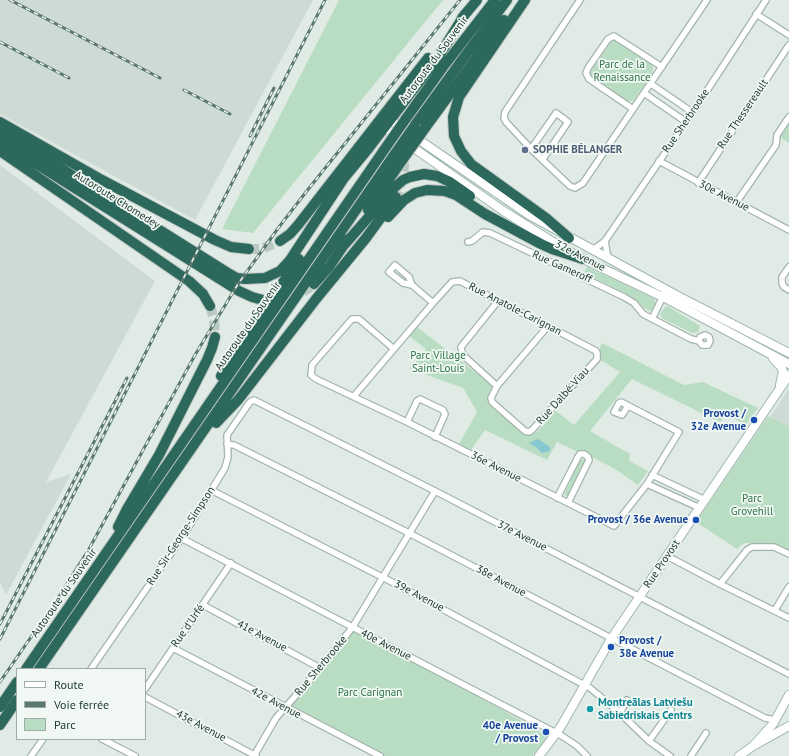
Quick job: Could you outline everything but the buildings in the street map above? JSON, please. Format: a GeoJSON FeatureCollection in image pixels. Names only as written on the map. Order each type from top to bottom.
{"type":"FeatureCollection","features":[{"type":"Feature","properties":{"kind":"highway"},"geometry":{"type":"LineString","coordinates":[[280,241],[298,224],[376,124],[477,0]]}},
{"type":"Feature","properties":{"kind":"highway","name":"Autoroute du Souvenir"},"geometry":{"type":"LineString","coordinates":[[27,668],[405,120],[443,67],[495,0]]}},
{"type":"Feature","properties":{"kind":"highway","name":"Autoroute du Souvenir"},"geometry":{"type":"LineString","coordinates":[[39,668],[420,126],[465,55],[507,0]]}},
{"type":"Feature","properties":{"kind":"highway"},"geometry":{"type":"LineString","coordinates":[[420,126],[466,70],[520,0]]}},
{"type":"Feature","properties":{"kind":"highway"},"geometry":{"type":"LineString","coordinates":[[525,0],[459,97],[453,117],[454,136],[463,154],[471,164],[546,218],[569,238]]}},
{"type":"Feature","properties":{"kind":"highway"},"geometry":{"type":"LineString","coordinates":[[187,436],[237,349],[318,231],[368,149],[385,130],[439,56],[465,14]]}},
{"type":"Feature","properties":{"kind":"highway"},"geometry":{"type":"LineString","coordinates":[[0,122],[102,180],[215,240],[235,248],[249,250]]}},
{"type":"Feature","properties":{"kind":"highway","name":"Autoroute Chomedey"},"geometry":{"type":"LineString","coordinates":[[0,130],[219,268],[234,276],[249,280],[267,277],[282,269],[296,252],[344,178],[368,149]]}},
{"type":"Feature","properties":{"kind":"highway","name":"Autoroute Chomedey"},"geometry":{"type":"LineString","coordinates":[[0,141],[248,296],[263,300]]}},
{"type":"Feature","properties":{"kind":"highway"},"geometry":{"type":"LineString","coordinates":[[0,151],[189,281],[203,294],[210,306]]}},
{"type":"Feature","properties":{"kind":"highway"},"geometry":{"type":"LineString","coordinates":[[314,284],[326,271],[345,244],[398,157]]}},
{"type":"Feature","properties":{"kind":"highway"},"geometry":{"type":"LineString","coordinates":[[345,244],[398,184],[410,177],[424,174],[445,179],[535,241]]}},
{"type":"Feature","properties":{"kind":"highway"},"geometry":{"type":"LineString","coordinates":[[366,238],[407,198],[418,192],[434,189],[456,195],[485,214],[552,249],[583,259]]}},
{"type":"Feature","properties":{"kind":"highway"},"geometry":{"type":"LineString","coordinates":[[194,446],[238,400],[316,299],[366,238],[396,196]]}},
{"type":"Feature","properties":{"kind":"highway"},"geometry":{"type":"LineString","coordinates":[[102,559],[127,509],[162,449],[210,354],[215,337]]}},
{"type":"Feature","properties":{"kind":"highway"},"geometry":{"type":"LineString","coordinates":[[0,707],[16,683]]}},
{"type":"Feature","properties":{"kind":"highway"},"geometry":{"type":"LineString","coordinates":[[0,725],[16,701]]}},
{"type":"Feature","properties":{"kind":"main road","name":"32e Avenue"},"geometry":{"type":"LineString","coordinates":[[385,130],[522,211],[608,259],[665,294],[789,364]]}},
{"type":"Feature","properties":{"kind":"main road","name":"32e Avenue"},"geometry":{"type":"LineString","coordinates":[[385,130],[531,229],[583,259],[665,294],[789,353]]}},
{"type":"Feature","properties":{"kind":"main road"},"geometry":{"type":"LineString","coordinates":[[770,354],[781,366],[782,371],[779,389]]}},
{"type":"Feature","properties":{"kind":"main road","name":"Rue Provost"},"geometry":{"type":"LineString","coordinates":[[539,756],[557,733],[611,638],[789,375]]}},
{"type":"Feature","properties":{"kind":"main road"},"geometry":{"type":"LineString","coordinates":[[771,736],[776,730],[782,708],[789,695]]}},
{"type":"Feature","properties":{"kind":"main road"},"geometry":{"type":"LineString","coordinates":[[778,721],[789,726]]}},
{"type":"Feature","properties":{"kind":"main road"},"geometry":{"type":"LineString","coordinates":[[753,746],[778,721]]}},
{"type":"Feature","properties":{"kind":"main road"},"geometry":{"type":"LineString","coordinates":[[739,756],[753,746],[789,726]]}},
{"type":"Feature","properties":{"kind":"street"},"geometry":{"type":"LineString","coordinates":[[580,0],[505,112],[504,118],[531,149],[570,186],[575,188],[579,187],[583,183],[707,0]]}},
{"type":"Feature","properties":{"kind":"street","name":"Rue Sherbrooke"},"geometry":{"type":"LineString","coordinates":[[591,250],[605,241],[686,122],[766,0]]}},
{"type":"Feature","properties":{"kind":"street"},"geometry":{"type":"LineString","coordinates":[[756,14],[789,35]]}},
{"type":"Feature","properties":{"kind":"street"},"geometry":{"type":"LineString","coordinates":[[633,109],[587,77],[587,70],[596,56],[608,39],[614,36],[662,67]]}},
{"type":"Feature","properties":{"kind":"street","name":"Rue Thessereault"},"geometry":{"type":"LineString","coordinates":[[698,183],[789,45]]}},
{"type":"Feature","properties":{"kind":"street"},"geometry":{"type":"LineString","coordinates":[[651,84],[692,112]]}},
{"type":"Feature","properties":{"kind":"street"},"geometry":{"type":"LineString","coordinates":[[644,93],[686,122]]}},
{"type":"Feature","properties":{"kind":"street"},"geometry":{"type":"LineString","coordinates":[[531,149],[556,113],[568,122],[543,159]]}},
{"type":"Feature","properties":{"kind":"street"},"geometry":{"type":"LineString","coordinates":[[736,203],[776,146],[777,135],[789,117]]}},
{"type":"Feature","properties":{"kind":"street","name":"30e Avenue"},"geometry":{"type":"LineString","coordinates":[[659,161],[789,230]]}},
{"type":"Feature","properties":{"kind":"street","name":"Rue Gameroff"},"geometry":{"type":"LineString","coordinates":[[468,242],[483,232],[490,233],[628,299],[634,303],[642,313],[652,319],[691,339],[699,341]]}},
{"type":"Feature","properties":{"kind":"street"},"geometry":{"type":"LineString","coordinates":[[605,241],[608,259]]}},
{"type":"Feature","properties":{"kind":"street"},"geometry":{"type":"LineString","coordinates":[[789,267],[782,277],[784,287],[789,290]]}},
{"type":"Feature","properties":{"kind":"street","name":"Rue Anatole-Carignan"},"geometry":{"type":"LineString","coordinates":[[354,396],[433,303],[452,282],[456,281],[460,281],[596,351],[597,359]]}},
{"type":"Feature","properties":{"kind":"street"},"geometry":{"type":"LineString","coordinates":[[412,285],[433,303]]}},
{"type":"Feature","properties":{"kind":"street"},"geometry":{"type":"LineString","coordinates":[[652,319],[665,294]]}},
{"type":"Feature","properties":{"kind":"street"},"geometry":{"type":"LineString","coordinates":[[498,301],[461,347],[462,353],[465,357],[497,386],[548,326]]}},
{"type":"Feature","properties":{"kind":"street","name":"36e Avenue"},"geometry":{"type":"LineString","coordinates":[[394,348],[359,319],[352,319],[312,365],[312,375],[316,379],[407,422],[614,526],[647,484],[679,432],[628,406]]}},
{"type":"Feature","properties":{"kind":"street","name":"Rue Dalbé-Viau"},"geometry":{"type":"LineString","coordinates":[[497,386],[491,398],[492,402],[525,431],[529,432],[597,359]]}},
{"type":"Feature","properties":{"kind":"street"},"geometry":{"type":"LineString","coordinates":[[407,422],[417,401],[420,399],[443,410],[445,414],[435,436]]}},
{"type":"Feature","properties":{"kind":"street","name":"Rue Sir-George-Simpson"},"geometry":{"type":"LineString","coordinates":[[92,668],[181,538],[211,490],[227,462],[226,438],[228,432],[250,402],[255,400]]}},
{"type":"Feature","properties":{"kind":"street","name":"37e Avenue"},"geometry":{"type":"LineString","coordinates":[[255,400],[435,491],[789,674]]}},
{"type":"Feature","properties":{"kind":"street","name":"38e Avenue"},"geometry":{"type":"LineString","coordinates":[[227,444],[234,445],[409,533],[765,718],[778,721]]}},
{"type":"Feature","properties":{"kind":"street"},"geometry":{"type":"LineString","coordinates":[[557,498],[578,457],[580,454],[584,454],[589,460],[568,504]]}},
{"type":"Feature","properties":{"kind":"street"},"geometry":{"type":"LineString","coordinates":[[652,475],[705,500]]}},
{"type":"Feature","properties":{"kind":"street"},"geometry":{"type":"LineString","coordinates":[[647,484],[700,508]]}},
{"type":"Feature","properties":{"kind":"street","name":"39e Avenue"},"geometry":{"type":"LineString","coordinates":[[211,490],[383,578],[585,685],[620,713],[649,741],[670,756]]}},
{"type":"Feature","properties":{"kind":"street","name":"Rue Sherbrooke"},"geometry":{"type":"LineString","coordinates":[[255,756],[268,730],[352,628],[435,491]]}},
{"type":"Feature","properties":{"kind":"street","name":"40e Avenue"},"geometry":{"type":"LineString","coordinates":[[181,538],[557,733],[571,742],[587,756]]}},
{"type":"Feature","properties":{"kind":"street"},"geometry":{"type":"LineString","coordinates":[[720,584],[747,550],[752,547],[774,546],[789,554]]}},
{"type":"Feature","properties":{"kind":"street"},"geometry":{"type":"LineString","coordinates":[[667,556],[789,618]]}},
{"type":"Feature","properties":{"kind":"street","name":"Rue d'Urfé"},"geometry":{"type":"LineString","coordinates":[[146,688],[231,563]]}},
{"type":"Feature","properties":{"kind":"street"},"geometry":{"type":"LineString","coordinates":[[775,610],[789,587]]}},
{"type":"Feature","properties":{"kind":"street","name":"41e Avenue"},"geometry":{"type":"LineString","coordinates":[[203,605],[320,668]]}},
{"type":"Feature","properties":{"kind":"street","name":"42e Avenue"},"geometry":{"type":"LineString","coordinates":[[173,648],[285,708],[380,756]]}},
{"type":"Feature","properties":{"kind":"street","name":"43e Avenue"},"geometry":{"type":"LineString","coordinates":[[146,697],[255,756]]}},
{"type":"Feature","properties":{"kind":"street"},"geometry":{"type":"LineString","coordinates":[[620,713],[627,700]]}},
{"type":"Feature","properties":{"kind":"street"},"geometry":{"type":"LineString","coordinates":[[649,741],[671,710]]}},
{"type":"Feature","properties":{"kind":"street"},"geometry":{"type":"LineString","coordinates":[[691,756],[706,733]]}},
{"type":"Feature","properties":{"kind":"street"},"geometry":{"type":"LineString","coordinates":[[31,756],[41,740]]}},
{"type":"Feature","properties":{"kind":"street"},"geometry":{"type":"LineString","coordinates":[[104,740],[135,756]]}},
{"type":"Feature","properties":{"kind":"shaded area"},"geometry":{"type":"Polygon","coordinates":[[[0,0],[313,0],[195,220],[0,114],[0,0]]]}},
{"type":"Feature","properties":{"kind":"shaded area"},"geometry":{"type":"Polygon","coordinates":[[[0,165],[155,281],[46,482],[71,474],[6,595],[0,583],[0,165]]]}},
{"type":"Feature","properties":{"kind":"shaded area"},"geometry":{"type":"Polygon","coordinates":[[[789,388],[789,429],[769,419],[789,388]]]}},
{"type":"Feature","properties":{"kind":"green space"},"geometry":{"type":"Polygon","coordinates":[[[339,0],[443,0],[253,233],[222,229],[339,0]]]}},
{"type":"Feature","properties":{"kind":"green space","name":"Parc de la Renaissance"},"geometry":{"type":"Polygon","coordinates":[[[612,40],[652,65],[652,74],[633,101],[627,101],[589,74],[612,40]]]}},
{"type":"Feature","properties":{"kind":"green space"},"geometry":{"type":"Polygon","coordinates":[[[789,117],[789,143],[777,135],[789,117]]]}},
{"type":"Feature","properties":{"kind":"green space"},"geometry":{"type":"Polygon","coordinates":[[[587,267],[653,298],[656,303],[653,309],[650,311],[645,309],[635,299],[625,293],[584,273],[587,267]]]}},
{"type":"Feature","properties":{"kind":"green space"},"geometry":{"type":"Polygon","coordinates":[[[666,306],[700,326],[698,332],[692,333],[662,318],[660,314],[666,306]]]}},
{"type":"Feature","properties":{"kind":"green space","name":"Parc Village Saint-Louis"},"geometry":{"type":"Polygon","coordinates":[[[417,327],[492,385],[492,390],[488,399],[490,405],[524,434],[537,432],[556,411],[574,425],[620,372],[599,359],[600,347],[602,343],[684,385],[703,382],[758,408],[746,425],[726,414],[720,422],[632,379],[590,431],[630,454],[629,461],[648,471],[638,485],[615,469],[582,452],[578,452],[557,442],[547,460],[485,430],[471,450],[459,444],[477,412],[463,388],[410,369],[426,349],[409,336],[417,327]]]}},
{"type":"Feature","properties":{"kind":"green space","name":"Parc Grovehill"},"geometry":{"type":"Polygon","coordinates":[[[768,416],[789,427],[789,551],[778,545],[769,543],[745,543],[737,549],[696,522],[768,416]]]}},
{"type":"Feature","properties":{"kind":"green space"},"geometry":{"type":"Polygon","coordinates":[[[580,459],[585,460],[568,496],[564,495],[580,459]]]}},
{"type":"Feature","properties":{"kind":"green space","name":"Parc Carignan"},"geometry":{"type":"Polygon","coordinates":[[[355,626],[548,736],[533,756],[381,756],[285,708],[355,626]]]}},
{"type":"Feature","properties":{"kind":"water"},"geometry":{"type":"Polygon","coordinates":[[[538,439],[550,447],[550,451],[542,453],[529,443],[538,439]]]}},
{"type":"Feature","properties":{"kind":"tunnel"},"geometry":{"type":"LineString","coordinates":[[385,139],[394,145],[399,151],[404,165],[403,179],[396,197]]}},
{"type":"Feature","properties":{"kind":"tunnel"},"geometry":{"type":"LineString","coordinates":[[249,249],[261,249],[280,241]]}},
{"type":"Feature","properties":{"kind":"tunnel"},"geometry":{"type":"LineString","coordinates":[[275,301],[296,295],[314,284]]}},
{"type":"Feature","properties":{"kind":"tunnel"},"geometry":{"type":"LineString","coordinates":[[210,306],[214,319],[215,337]]}},
{"type":"Feature","properties":{"kind":"railway"},"geometry":{"type":"LineString","coordinates":[[10,0],[160,78]]}},
{"type":"Feature","properties":{"kind":"railway"},"geometry":{"type":"LineString","coordinates":[[0,639],[325,0]]}},
{"type":"Feature","properties":{"kind":"railway"},"geometry":{"type":"LineString","coordinates":[[0,682],[58,598],[89,549],[195,355],[238,284],[306,192],[460,0]]}},
{"type":"Feature","properties":{"kind":"railway"},"geometry":{"type":"LineString","coordinates":[[0,42],[69,78]]}},
{"type":"Feature","properties":{"kind":"railway"},"geometry":{"type":"LineString","coordinates":[[250,136],[274,88]]}},
{"type":"Feature","properties":{"kind":"railway"},"geometry":{"type":"LineString","coordinates":[[184,90],[230,114]]}},
{"type":"Feature","properties":{"kind":"railway"},"geometry":{"type":"LineString","coordinates":[[0,624],[127,378]]}},
{"type":"Feature","properties":{"kind":"place","name":"SOPHIE BÉLANGER"},"geometry":{"type":"Point","coordinates":[525,150]}},
{"type":"Feature","properties":{"kind":"place","name":"Provost / 32e Avenue"},"geometry":{"type":"Point","coordinates":[754,420]}},
{"type":"Feature","properties":{"kind":"place","name":"Provost / 36e Avenue"},"geometry":{"type":"Point","coordinates":[696,520]}},
{"type":"Feature","properties":{"kind":"place","name":"Provost / 38e Avenue"},"geometry":{"type":"Point","coordinates":[611,647]}},
{"type":"Feature","properties":{"kind":"place","name":"Montreālas Latviešu Sabiedriskais Centrs"},"geometry":{"type":"Point","coordinates":[590,709]}},
{"type":"Feature","properties":{"kind":"place","name":"40e Avenue / Provost"},"geometry":{"type":"Point","coordinates":[546,732]}}]}
